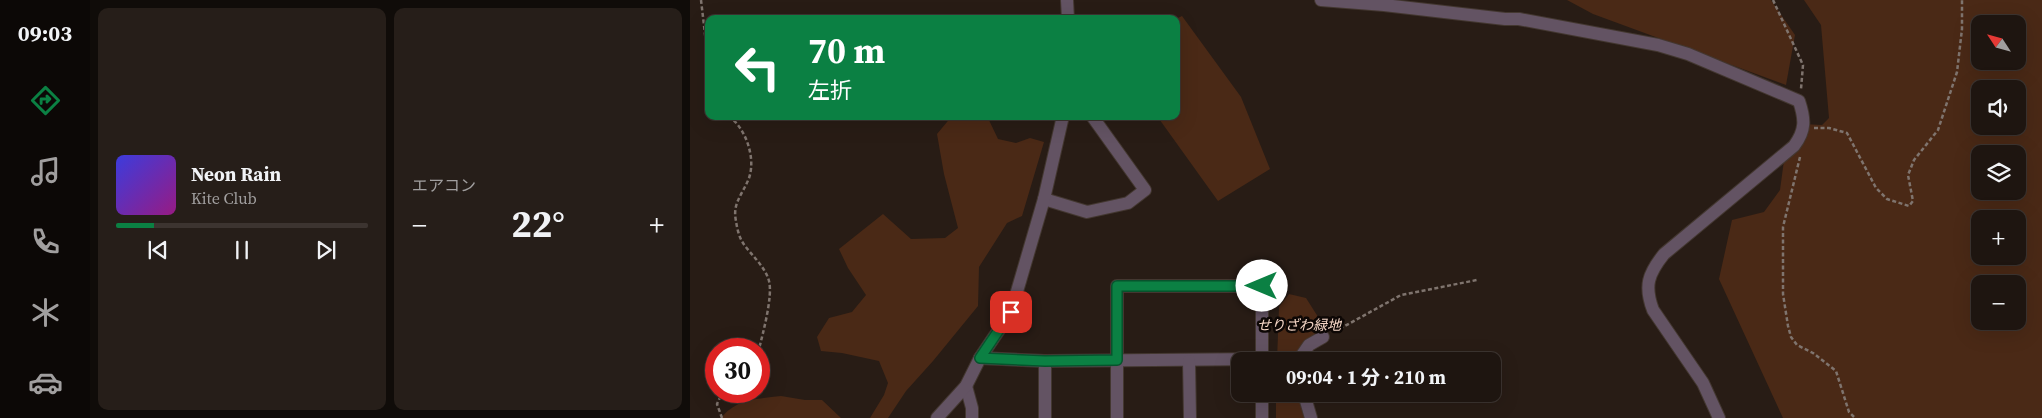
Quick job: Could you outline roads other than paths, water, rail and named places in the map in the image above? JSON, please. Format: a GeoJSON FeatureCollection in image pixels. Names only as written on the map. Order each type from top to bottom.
{"type":"FeatureCollection","features":[{"type":"Feature","properties":{"kind":"street"},"geometry":{"type":"LineString","coordinates":[[1068,0],[1068,15]]}},
{"type":"Feature","properties":{"kind":"street"},"geometry":{"type":"LineString","coordinates":[[1321,0],[1519,19],[1658,45],[1698,57],[1799,101],[1802,109],[1803,129],[1794,146],[1664,254],[1656,264],[1648,283],[1649,299],[1653,310],[1703,383],[1718,418]]}},
{"type":"Feature","properties":{"kind":"street"},"geometry":{"type":"LineString","coordinates":[[937,418],[966,386],[980,358],[1011,312],[1044,199],[1062,120]]}},
{"type":"Feature","properties":{"kind":"street"},"geometry":{"type":"LineString","coordinates":[[1044,199],[1087,212],[1128,203],[1145,190],[1095,120]]}},
{"type":"Feature","properties":{"kind":"street"},"geometry":{"type":"LineString","coordinates":[[1117,418],[1117,286],[1262,286],[1262,352]]}},
{"type":"Feature","properties":{"kind":"street"},"geometry":{"type":"LineString","coordinates":[[1304,352],[1309,345],[1323,337]]}},
{"type":"Feature","properties":{"kind":"street"},"geometry":{"type":"LineString","coordinates":[[980,358],[1045,361],[1231,360]]}},
{"type":"Feature","properties":{"kind":"street"},"geometry":{"type":"LineString","coordinates":[[1045,361],[1045,418]]}},
{"type":"Feature","properties":{"kind":"street"},"geometry":{"type":"LineString","coordinates":[[1189,361],[1190,418]]}},
{"type":"Feature","properties":{"kind":"street"},"geometry":{"type":"LineString","coordinates":[[966,386],[972,408],[972,418]]}},
{"type":"Feature","properties":{"kind":"street"},"geometry":{"type":"LineString","coordinates":[[1262,402],[1262,418]]}},
{"type":"Feature","properties":{"kind":"street"},"geometry":{"type":"LineString","coordinates":[[1306,402],[1311,418]]}},
{"type":"Feature","properties":{"kind":"park label","name":"せりざわ緑地"},"geometry":{"type":"Point","coordinates":[1299,325]}}]}
